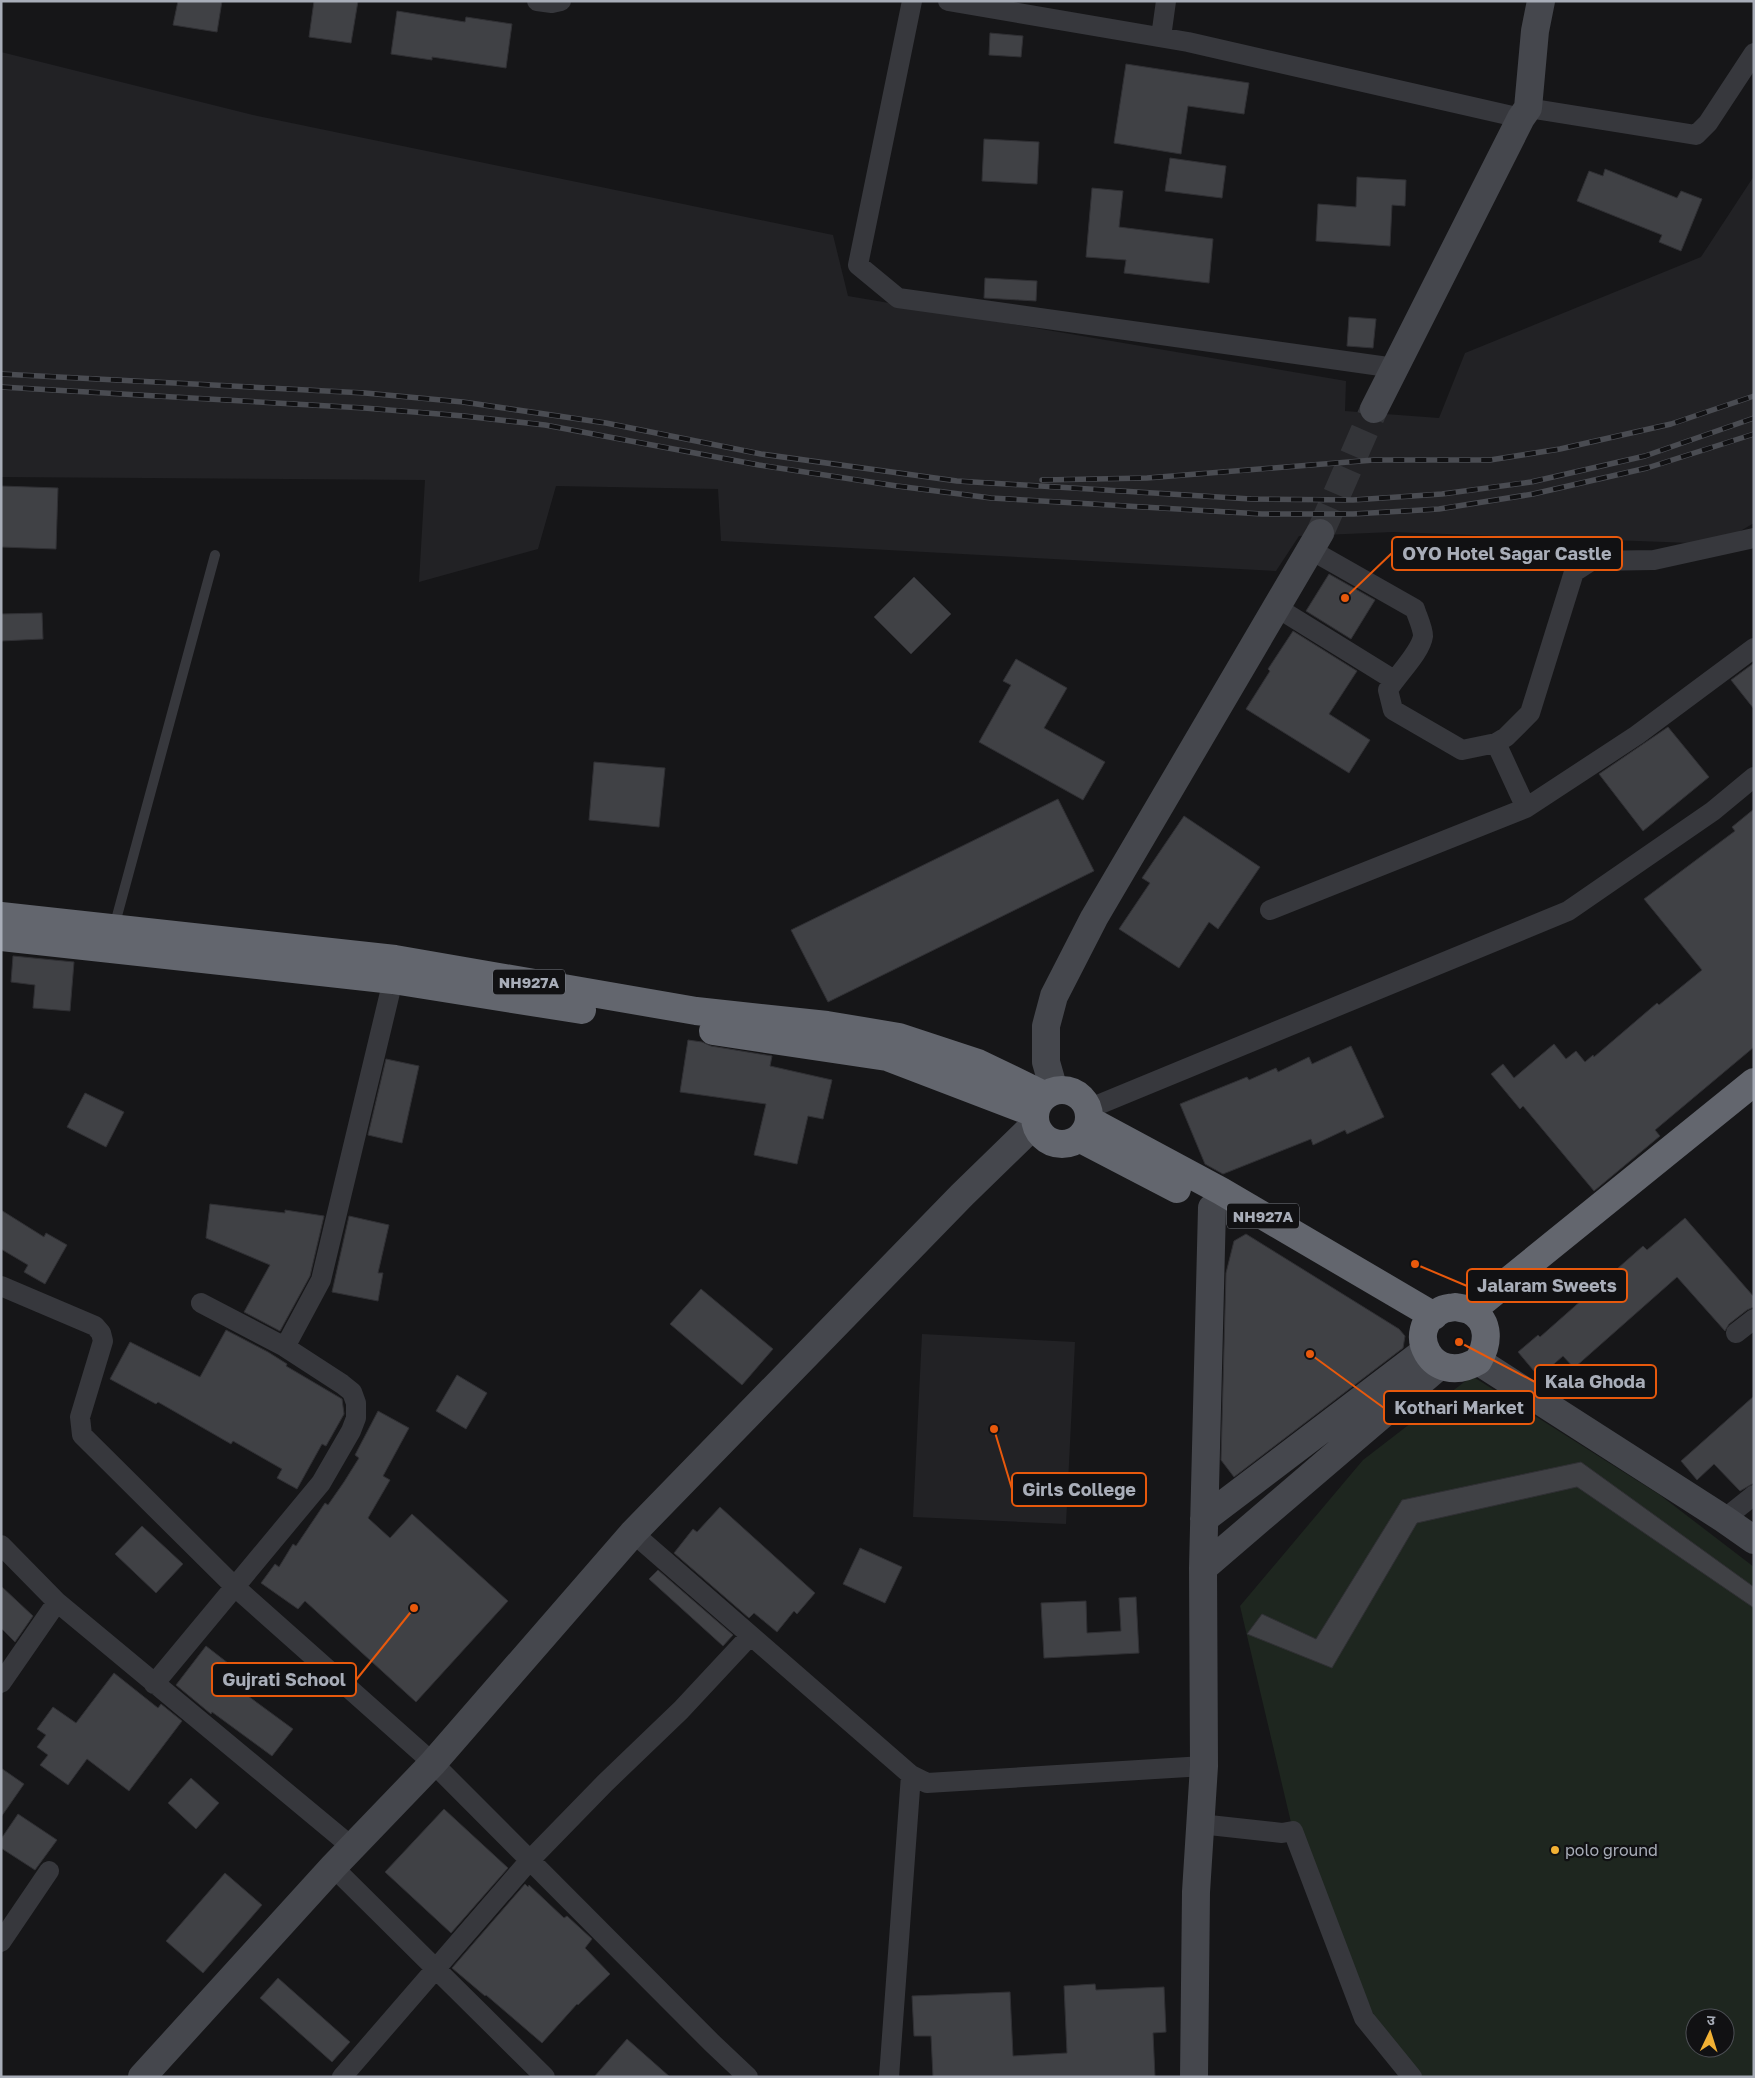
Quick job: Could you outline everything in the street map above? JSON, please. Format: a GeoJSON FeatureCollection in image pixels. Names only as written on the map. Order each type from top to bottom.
{"type":"FeatureCollection","features":[{"type":"Feature","properties":{"kind":"highway","name":"NH927A"},"geometry":{"type":"LineString","coordinates":[[1,916],[395,958],[696,1011],[827,1025],[899,1037],[978,1063],[1042,1106]]}},
{"type":"Feature","properties":{"kind":"highway","name":"NH927A"},"geometry":{"type":"LineString","coordinates":[[1,937],[393,980],[887,1057],[1042,1106]]}},
{"type":"Feature","properties":{"kind":"highway"},"geometry":{"type":"LineString","coordinates":[[1477,1317],[1754,1082]]}},
{"type":"Feature","properties":{"kind":"highway","name":"NH927A"},"geometry":{"type":"LineString","coordinates":[[1065,1090],[1075,1093],[1084,1100],[1085,1123],[1064,1144],[1048,1141],[1040,1134],[1042,1106],[1065,1090]]}},
{"type":"Feature","properties":{"kind":"highway"},"geometry":{"type":"LineString","coordinates":[[1477,1317],[1754,1101]]}},
{"type":"Feature","properties":{"kind":"highway","name":"NH927A"},"geometry":{"type":"LineString","coordinates":[[1085,1123],[1152,1175],[1212,1208],[1430,1341]]}},
{"type":"Feature","properties":{"kind":"highway","name":"NH927A"},"geometry":{"type":"LineString","coordinates":[[1085,1123],[1221,1191],[1430,1341],[1455,1370],[1478,1362]]}},
{"type":"Feature","properties":{"kind":"highway"},"geometry":{"type":"LineString","coordinates":[[1430,1341],[1439,1311],[1455,1307],[1477,1317],[1487,1339],[1478,1362]]}},
{"type":"Feature","properties":{"kind":"main road"},"geometry":{"type":"LineString","coordinates":[[1374,409],[1525,113],[1535,31],[1541,1]]}},
{"type":"Feature","properties":{"kind":"main road"},"geometry":{"type":"LineString","coordinates":[[142,2077],[352,1847],[433,1763],[633,1533],[962,1195],[1042,1106],[1046,1062],[1046,1026],[1054,996],[1094,918],[1316,542]]}},
{"type":"Feature","properties":{"kind":"main road"},"geometry":{"type":"LineString","coordinates":[[1194,2077],[1196,1892],[1204,1766],[1203,1568],[1212,1208]]}},
{"type":"Feature","properties":{"kind":"main road"},"geometry":{"type":"LineString","coordinates":[[1204,1519],[1430,1341]]}},
{"type":"Feature","properties":{"kind":"main road"},"geometry":{"type":"LineString","coordinates":[[1203,1568],[1430,1341]]}},
{"type":"Feature","properties":{"kind":"main road"},"geometry":{"type":"LineString","coordinates":[[1478,1362],[1754,1540]]}},
{"type":"Feature","properties":{"kind":"street"},"geometry":{"type":"LineString","coordinates":[[537,1],[552,3],[561,1]]}},
{"type":"Feature","properties":{"kind":"street"},"geometry":{"type":"LineString","coordinates":[[912,1],[858,265],[898,298],[1395,368]]}},
{"type":"Feature","properties":{"kind":"street"},"geometry":{"type":"LineString","coordinates":[[948,1],[1161,37],[1525,113],[1696,135],[1708,123],[1754,53]]}},
{"type":"Feature","properties":{"kind":"street"},"geometry":{"type":"LineString","coordinates":[[1161,37],[1166,1]]}},
{"type":"Feature","properties":{"kind":"street"},"geometry":{"type":"LineString","coordinates":[[1316,542],[1415,609],[1423,635],[1414,658],[1394,680],[1388,690],[1393,710],[1462,750],[1496,743],[1506,737],[1530,713],[1574,572],[1591,561],[1654,560],[1754,538]]}},
{"type":"Feature","properties":{"kind":"street"},"geometry":{"type":"LineString","coordinates":[[1276,607],[1394,680]]}},
{"type":"Feature","properties":{"kind":"street"},"geometry":{"type":"LineString","coordinates":[[1270,910],[1526,808],[1637,736],[1754,648]]}},
{"type":"Feature","properties":{"kind":"street"},"geometry":{"type":"LineString","coordinates":[[1496,743],[1526,808]]}},
{"type":"Feature","properties":{"kind":"street"},"geometry":{"type":"LineString","coordinates":[[1085,1123],[1568,911],[1713,811],[1754,777]]}},
{"type":"Feature","properties":{"kind":"street"},"geometry":{"type":"LineString","coordinates":[[285,1348],[321,1280],[393,980]]}},
{"type":"Feature","properties":{"kind":"street"},"geometry":{"type":"LineString","coordinates":[[1,1286],[95,1326],[101,1333],[103,1341],[80,1417],[82,1435],[234,1586],[433,1763],[748,2077]]}},
{"type":"Feature","properties":{"kind":"street"},"geometry":{"type":"LineString","coordinates":[[154,1684],[321,1483],[351,1431],[356,1418],[356,1403],[352,1392],[285,1348],[201,1303]]}},
{"type":"Feature","properties":{"kind":"street"},"geometry":{"type":"LineString","coordinates":[[1736,1333],[1754,1319]]}},
{"type":"Feature","properties":{"kind":"street"},"geometry":{"type":"LineString","coordinates":[[1724,1519],[1754,1495]]}},
{"type":"Feature","properties":{"kind":"street"},"geometry":{"type":"LineString","coordinates":[[633,1533],[911,1776],[927,1783],[1204,1766]]}},
{"type":"Feature","properties":{"kind":"street"},"geometry":{"type":"LineString","coordinates":[[1,1545],[57,1602],[352,1847]]}},
{"type":"Feature","properties":{"kind":"street"},"geometry":{"type":"LineString","coordinates":[[1,1683],[57,1602]]}},
{"type":"Feature","properties":{"kind":"street"},"geometry":{"type":"LineString","coordinates":[[342,2077],[530,1860],[605,1783],[681,1710],[750,1636]]}},
{"type":"Feature","properties":{"kind":"street"},"geometry":{"type":"LineString","coordinates":[[889,2077],[911,1776]]}},
{"type":"Feature","properties":{"kind":"street"},"geometry":{"type":"LineString","coordinates":[[1200,1824],[1282,1833],[1293,1831],[1364,2018],[1412,2077]]}},
{"type":"Feature","properties":{"kind":"street"},"geometry":{"type":"LineString","coordinates":[[334,1867],[546,2077]]}},
{"type":"Feature","properties":{"kind":"street"},"geometry":{"type":"LineString","coordinates":[[1,1942],[49,1872]]}},
{"type":"Feature","properties":{"kind":"lane"},"geometry":{"type":"LineString","coordinates":[[114,928],[215,555]]}},
{"type":"Feature","properties":{"kind":"shaded area"},"geometry":{"type":"Polygon","coordinates":[[[1,52],[253,115],[833,235],[848,296],[1346,381],[1345,411],[1439,418],[1465,353],[1701,257],[1754,176],[1754,523],[1718,544],[1393,532],[1299,536],[1276,571],[721,541],[718,489],[556,486],[538,549],[419,582],[425,480],[1,477],[1,52]]]}},
{"type":"Feature","properties":{"kind":"shaded area"},"geometry":{"type":"Polygon","coordinates":[[[922,1334],[1075,1342],[1066,1524],[913,1517],[922,1334]]]}},
{"type":"Feature","properties":{"kind":"shaded area","name":"polo ground"},"geometry":{"type":"Polygon","coordinates":[[[1472,1376],[1660,1495],[1754,1567],[1754,2077],[1414,2077],[1392,2057],[1293,1831],[1240,1606],[1363,1460],[1472,1376]]]}},
{"type":"Feature","properties":{"kind":"building"},"geometry":{"type":"Polygon","coordinates":[[[178,1],[222,1],[217,32],[173,25],[178,1]]]}},
{"type":"Feature","properties":{"kind":"building"},"geometry":{"type":"Polygon","coordinates":[[[314,1],[358,1],[351,43],[309,37],[314,1]]]}},
{"type":"Feature","properties":{"kind":"building"},"geometry":{"type":"Polygon","coordinates":[[[397,11],[465,22],[466,17],[512,24],[506,68],[432,57],[432,60],[391,54],[397,11]]]}},
{"type":"Feature","properties":{"kind":"building"},"geometry":{"type":"Polygon","coordinates":[[[990,33],[1023,36],[1021,57],[989,55],[990,33]]]}},
{"type":"Feature","properties":{"kind":"building"},"geometry":{"type":"Polygon","coordinates":[[[1126,64],[1249,83],[1244,114],[1188,106],[1181,154],[1114,143],[1126,64]]]}},
{"type":"Feature","properties":{"kind":"building"},"geometry":{"type":"Polygon","coordinates":[[[984,139],[1039,142],[1037,184],[982,181],[984,139]]]}},
{"type":"Feature","properties":{"kind":"building"},"geometry":{"type":"Polygon","coordinates":[[[1170,158],[1226,166],[1222,198],[1165,191],[1170,158]]]}},
{"type":"Feature","properties":{"kind":"building"},"geometry":{"type":"Polygon","coordinates":[[[1605,169],[1677,198],[1681,191],[1702,199],[1681,251],[1659,242],[1662,235],[1577,201],[1589,171],[1603,176],[1605,169]]]}},
{"type":"Feature","properties":{"kind":"building"},"geometry":{"type":"Polygon","coordinates":[[[1357,177],[1406,180],[1405,206],[1392,205],[1390,246],[1316,241],[1318,204],[1356,207],[1357,177]]]}},
{"type":"Feature","properties":{"kind":"building"},"geometry":{"type":"Polygon","coordinates":[[[1092,188],[1123,191],[1119,227],[1213,239],[1209,283],[1124,273],[1126,260],[1086,257],[1092,188]]]}},
{"type":"Feature","properties":{"kind":"building"},"geometry":{"type":"Polygon","coordinates":[[[985,278],[1037,281],[1036,301],[984,298],[985,278]]]}},
{"type":"Feature","properties":{"kind":"building"},"geometry":{"type":"Polygon","coordinates":[[[1349,317],[1376,319],[1373,348],[1347,346],[1349,317]]]}},
{"type":"Feature","properties":{"kind":"building"},"geometry":{"type":"Polygon","coordinates":[[[1,486],[58,488],[56,549],[1,547],[1,486]]]}},
{"type":"Feature","properties":{"kind":"building"},"geometry":{"type":"Polygon","coordinates":[[[1329,574],[1375,600],[1351,639],[1306,611],[1329,574]]]}},
{"type":"Feature","properties":{"kind":"building"},"geometry":{"type":"Polygon","coordinates":[[[914,577],[951,614],[911,654],[874,617],[914,577]]]}},
{"type":"Feature","properties":{"kind":"building"},"geometry":{"type":"Polygon","coordinates":[[[42,613],[43,639],[1,641],[1,614],[42,613]]]}},
{"type":"Feature","properties":{"kind":"building"},"geometry":{"type":"Polygon","coordinates":[[[1293,631],[1357,671],[1329,714],[1370,740],[1349,773],[1246,709],[1270,671],[1268,669],[1293,631]]]}},
{"type":"Feature","properties":{"kind":"building"},"geometry":{"type":"Polygon","coordinates":[[[1016,659],[1067,688],[1044,728],[1105,762],[1083,800],[979,742],[1011,685],[1003,681],[1016,659]]]}},
{"type":"Feature","properties":{"kind":"building"},"geometry":{"type":"Polygon","coordinates":[[[1754,663],[1754,709],[1731,680],[1754,663]]]}},
{"type":"Feature","properties":{"kind":"building"},"geometry":{"type":"Polygon","coordinates":[[[1668,727],[1709,777],[1643,831],[1599,774],[1668,727]]]}},
{"type":"Feature","properties":{"kind":"building"},"geometry":{"type":"Polygon","coordinates":[[[594,762],[665,768],[659,827],[589,820],[594,762]]]}},
{"type":"Feature","properties":{"kind":"building"},"geometry":{"type":"Polygon","coordinates":[[[1058,799],[1094,871],[828,1002],[791,930],[1058,799]]]}},
{"type":"Feature","properties":{"kind":"building"},"geometry":{"type":"Polygon","coordinates":[[[1754,809],[1754,1047],[1655,1130],[1660,1136],[1594,1191],[1523,1106],[1520,1109],[1491,1074],[1503,1064],[1514,1078],[1554,1044],[1566,1059],[1576,1051],[1585,1062],[1593,1055],[1594,1057],[1657,1003],[1659,1005],[1702,970],[1644,899],[1735,831],[1732,827],[1754,809]]]}},
{"type":"Feature","properties":{"kind":"building"},"geometry":{"type":"Polygon","coordinates":[[[1184,816],[1260,867],[1218,929],[1209,922],[1179,968],[1119,929],[1150,883],[1142,878],[1184,816]]]}},
{"type":"Feature","properties":{"kind":"building"},"geometry":{"type":"Polygon","coordinates":[[[13,956],[74,962],[70,1011],[33,1008],[35,985],[11,982],[13,956]]]}},
{"type":"Feature","properties":{"kind":"building"},"geometry":{"type":"Polygon","coordinates":[[[688,1040],[702,1042],[711,1046],[772,1056],[770,1066],[832,1080],[823,1119],[808,1116],[797,1164],[754,1155],[766,1104],[680,1092],[688,1040]]]}},
{"type":"Feature","properties":{"kind":"building"},"geometry":{"type":"Polygon","coordinates":[[[1351,1046],[1384,1117],[1347,1134],[1345,1130],[1313,1145],[1311,1139],[1223,1174],[1205,1164],[1180,1104],[1247,1077],[1249,1080],[1276,1068],[1278,1072],[1309,1057],[1312,1064],[1351,1046]]]}},
{"type":"Feature","properties":{"kind":"building"},"geometry":{"type":"Polygon","coordinates":[[[386,1059],[419,1066],[402,1143],[368,1135],[386,1059]]]}},
{"type":"Feature","properties":{"kind":"building"},"geometry":{"type":"Polygon","coordinates":[[[85,1093],[124,1112],[106,1147],[67,1127],[85,1093]]]}},
{"type":"Feature","properties":{"kind":"building"},"geometry":{"type":"Polygon","coordinates":[[[210,1204],[285,1213],[285,1210],[324,1216],[310,1276],[280,1331],[244,1312],[270,1265],[206,1238],[210,1204]]]}},
{"type":"Feature","properties":{"kind":"building"},"geometry":{"type":"Polygon","coordinates":[[[1,1210],[44,1237],[46,1233],[67,1245],[45,1284],[24,1272],[28,1265],[1,1249],[1,1210]]]}},
{"type":"Feature","properties":{"kind":"building"},"geometry":{"type":"Polygon","coordinates":[[[349,1216],[389,1225],[378,1273],[383,1273],[378,1301],[332,1292],[349,1216]]]}},
{"type":"Feature","properties":{"kind":"building"},"geometry":{"type":"Polygon","coordinates":[[[1685,1218],[1754,1297],[1754,1307],[1729,1324],[1725,1331],[1677,1277],[1574,1368],[1563,1356],[1539,1377],[1518,1352],[1538,1335],[1540,1337],[1643,1246],[1647,1250],[1685,1218]]]}},
{"type":"Feature","properties":{"kind":"building"},"geometry":{"type":"Polygon","coordinates":[[[1246,1234],[1399,1329],[1405,1336],[1403,1348],[1234,1477],[1221,1460],[1226,1273],[1234,1241],[1246,1234]]]}},
{"type":"Feature","properties":{"kind":"building"},"geometry":{"type":"Polygon","coordinates":[[[701,1289],[773,1349],[742,1385],[670,1324],[701,1289]]]}},
{"type":"Feature","properties":{"kind":"building"},"geometry":{"type":"Polygon","coordinates":[[[226,1330],[268,1352],[287,1364],[286,1366],[342,1399],[344,1414],[326,1446],[322,1444],[297,1489],[277,1478],[282,1469],[233,1441],[231,1444],[158,1402],[156,1404],[110,1379],[130,1342],[200,1377],[226,1330]]]}},
{"type":"Feature","properties":{"kind":"building"},"geometry":{"type":"Polygon","coordinates":[[[457,1375],[487,1393],[466,1429],[436,1411],[457,1375]]]}},
{"type":"Feature","properties":{"kind":"building"},"geometry":{"type":"Polygon","coordinates":[[[1754,1396],[1754,1483],[1740,1491],[1714,1464],[1697,1480],[1681,1461],[1754,1396]]]}},
{"type":"Feature","properties":{"kind":"building"},"geometry":{"type":"Polygon","coordinates":[[[378,1411],[409,1428],[383,1476],[390,1480],[368,1518],[390,1538],[412,1514],[508,1601],[416,1702],[305,1601],[298,1609],[261,1583],[275,1564],[279,1567],[293,1544],[296,1546],[325,1503],[328,1505],[344,1482],[359,1458],[355,1455],[378,1411]]]}},
{"type":"Feature","properties":{"kind":"building"},"geometry":{"type":"Polygon","coordinates":[[[1581,1462],[1754,1587],[1754,1608],[1577,1487],[1417,1523],[1332,1668],[1247,1634],[1262,1614],[1316,1639],[1402,1500],[1581,1462]]]}},
{"type":"Feature","properties":{"kind":"building"},"geometry":{"type":"Polygon","coordinates":[[[720,1507],[815,1593],[797,1614],[794,1611],[777,1632],[754,1613],[749,1618],[674,1553],[693,1529],[697,1532],[720,1507]]]}},
{"type":"Feature","properties":{"kind":"building"},"geometry":{"type":"Polygon","coordinates":[[[142,1526],[183,1564],[156,1593],[115,1554],[142,1526]]]}},
{"type":"Feature","properties":{"kind":"building"},"geometry":{"type":"Polygon","coordinates":[[[860,1548],[902,1567],[885,1603],[843,1584],[860,1548]]]}},
{"type":"Feature","properties":{"kind":"building"},"geometry":{"type":"Polygon","coordinates":[[[658,1570],[733,1635],[723,1646],[649,1579],[658,1570]]]}},
{"type":"Feature","properties":{"kind":"building"},"geometry":{"type":"Polygon","coordinates":[[[1,1586],[33,1616],[15,1642],[1,1628],[1,1586]]]}},
{"type":"Feature","properties":{"kind":"building"},"geometry":{"type":"Polygon","coordinates":[[[1136,1597],[1139,1653],[1044,1658],[1041,1603],[1086,1601],[1087,1633],[1121,1631],[1119,1598],[1136,1597]]]}},
{"type":"Feature","properties":{"kind":"building"},"geometry":{"type":"Polygon","coordinates":[[[206,1646],[242,1674],[233,1685],[293,1729],[272,1756],[212,1712],[211,1714],[176,1685],[206,1646]]]}},
{"type":"Feature","properties":{"kind":"building"},"geometry":{"type":"Polygon","coordinates":[[[114,1673],[158,1708],[161,1704],[182,1721],[129,1791],[87,1759],[68,1785],[40,1765],[48,1755],[37,1747],[46,1735],[37,1729],[53,1707],[76,1723],[114,1673]]]}},
{"type":"Feature","properties":{"kind":"building"},"geometry":{"type":"Polygon","coordinates":[[[1,1768],[24,1784],[1,1817],[1,1768]]]}},
{"type":"Feature","properties":{"kind":"building"},"geometry":{"type":"Polygon","coordinates":[[[191,1778],[219,1803],[196,1829],[168,1803],[191,1778]]]}},
{"type":"Feature","properties":{"kind":"building"},"geometry":{"type":"Polygon","coordinates":[[[444,1809],[508,1868],[451,1933],[385,1872],[444,1809]]]}},
{"type":"Feature","properties":{"kind":"building"},"geometry":{"type":"Polygon","coordinates":[[[18,1814],[57,1840],[35,1870],[1,1848],[1,1839],[18,1814]]]}},
{"type":"Feature","properties":{"kind":"building"},"geometry":{"type":"Polygon","coordinates":[[[225,1873],[262,1905],[203,1973],[166,1941],[225,1873]]]}},
{"type":"Feature","properties":{"kind":"building"},"geometry":{"type":"Polygon","coordinates":[[[525,1884],[528,1887],[529,1885],[564,1918],[567,1916],[592,1939],[585,1948],[610,1974],[577,2004],[542,2043],[452,1968],[525,1884]]]}},
{"type":"Feature","properties":{"kind":"building"},"geometry":{"type":"Polygon","coordinates":[[[278,1978],[350,2042],[332,2062],[260,1998],[278,1978]]]}},
{"type":"Feature","properties":{"kind":"building"},"geometry":{"type":"Polygon","coordinates":[[[1095,1984],[1096,1990],[1164,1987],[1166,2032],[1153,2033],[1155,2077],[933,2077],[931,2036],[914,2036],[912,1996],[1010,1992],[1013,2056],[1067,2053],[1064,1986],[1095,1984]]]}},
{"type":"Feature","properties":{"kind":"building"},"geometry":{"type":"Polygon","coordinates":[[[627,2039],[670,2077],[594,2077],[627,2039]]]}},
{"type":"Feature","properties":{"kind":"tunnel"},"geometry":{"type":"LineString","coordinates":[[1320,533],[1374,409]]}},
{"type":"Feature","properties":{"kind":"railway"},"geometry":{"type":"LineString","coordinates":[[1,374],[365,393],[463,402],[606,423],[761,454],[957,481],[1251,499],[1353,500],[1442,494],[1531,482],[1645,456],[1754,418]]}},
{"type":"Feature","properties":{"kind":"railway"},"geometry":{"type":"LineString","coordinates":[[1,387],[364,408],[464,416],[545,425],[759,465],[991,498],[1262,514],[1353,514],[1439,509],[1533,494],[1647,468],[1754,434]]}},
{"type":"Feature","properties":{"kind":"railway"},"geometry":{"type":"LineString","coordinates":[[1042,480],[1147,478],[1374,460],[1490,460],[1560,449],[1671,424],[1754,396]]}},
{"type":"Feature","properties":{"kind":"place","name":"OYO Hotel Sagar Castle"},"geometry":{"type":"Point","coordinates":[1345,598]}},
{"type":"Feature","properties":{"kind":"place","name":"Jalaram Sweets"},"geometry":{"type":"Point","coordinates":[1415,1264]}},
{"type":"Feature","properties":{"kind":"place","name":"Kala Ghoda"},"geometry":{"type":"Point","coordinates":[1459,1342]}},
{"type":"Feature","properties":{"kind":"place","name":"Kothari Market"},"geometry":{"type":"Point","coordinates":[1310,1354]}},
{"type":"Feature","properties":{"kind":"place","name":"Girls College"},"geometry":{"type":"Point","coordinates":[994,1429]}},
{"type":"Feature","properties":{"kind":"place","name":"Gujrati School"},"geometry":{"type":"Point","coordinates":[414,1608]}},
{"type":"Feature","properties":{"kind":"place","name":"polo ground"},"geometry":{"type":"Point","coordinates":[1555,1850]}}]}
